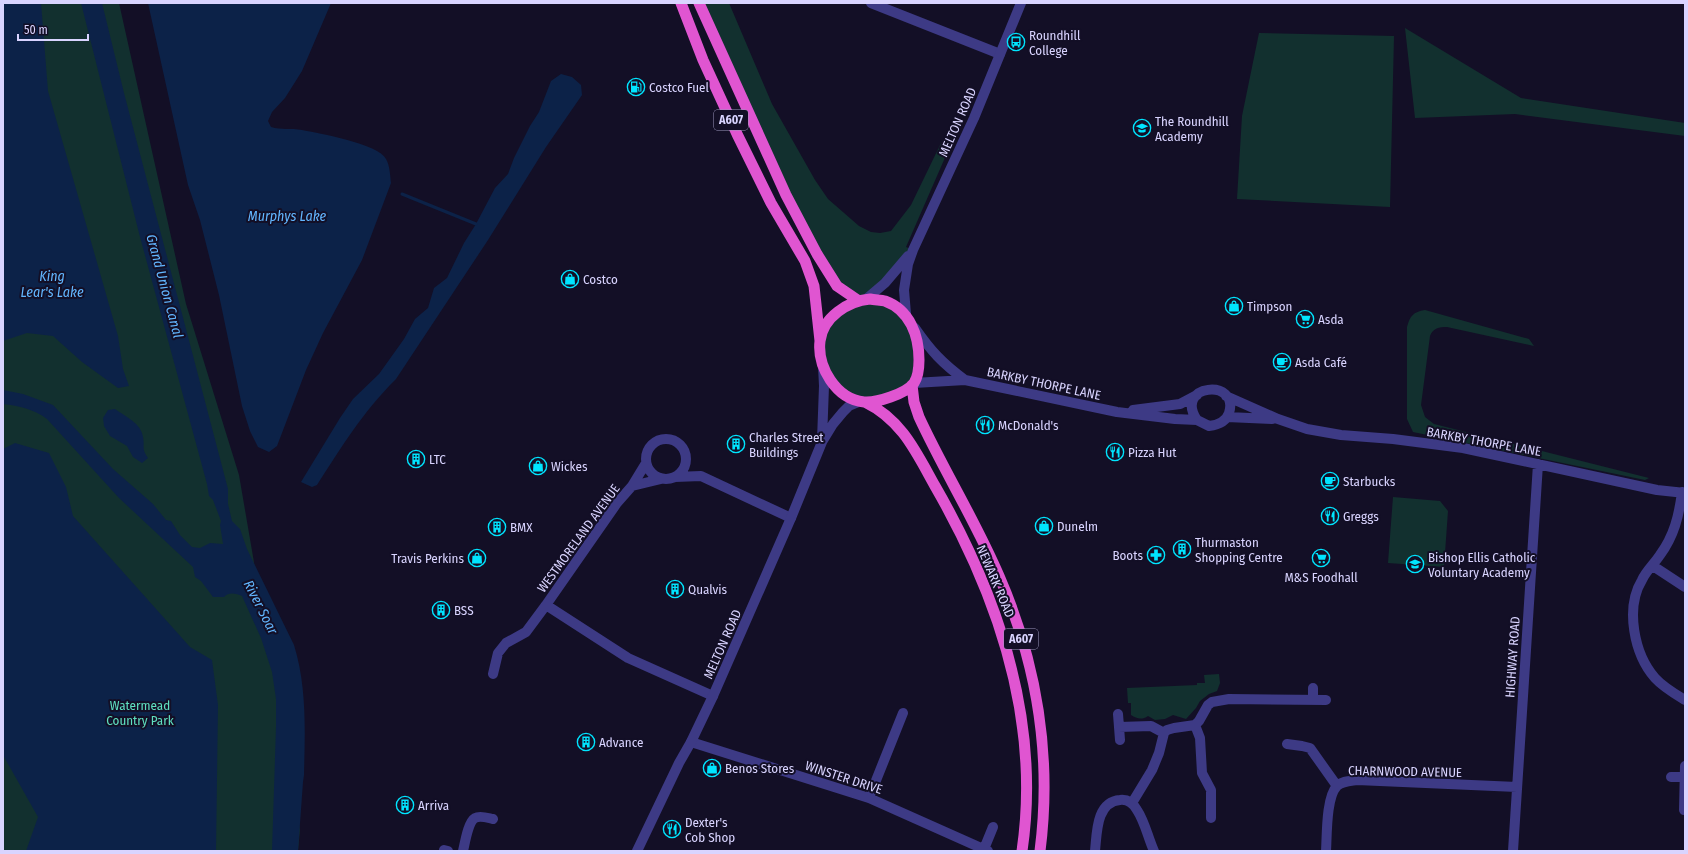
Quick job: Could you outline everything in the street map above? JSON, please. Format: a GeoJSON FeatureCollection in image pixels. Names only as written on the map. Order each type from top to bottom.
{"type":"FeatureCollection","features":[{"type":"Feature","properties":{"kind":"highway","name":"A607"},"geometry":{"type":"LineString","coordinates":[[681,3],[703,60],[737,134],[771,203],[805,261],[814,286],[820,341]]}},
{"type":"Feature","properties":{"kind":"highway","name":"A607"},"geometry":{"type":"LineString","coordinates":[[699,3],[786,196],[817,254],[837,286],[862,300]]}},
{"type":"Feature","properties":{"kind":"highway"},"geometry":{"type":"LineString","coordinates":[[862,300],[885,301],[906,314],[913,327],[918,343],[919,356],[918,369],[913,384],[900,393],[887,398],[863,402],[849,397],[836,388],[827,376],[822,361],[820,341],[825,327],[834,315],[846,306],[862,300]]}},
{"type":"Feature","properties":{"kind":"highway","name":"NEWARK ROAD"},"geometry":{"type":"LineString","coordinates":[[913,384],[914,402],[918,418],[972,518],[1000,577],[1021,636],[1033,680],[1043,740],[1043,821],[1040,851]]}},
{"type":"Feature","properties":{"kind":"highway","name":"NEWARK ROAD"},"geometry":{"type":"LineString","coordinates":[[863,402],[876,407],[901,428],[956,523],[989,595],[997,617],[1016,684],[1025,741],[1027,806],[1022,851]]}},
{"type":"Feature","properties":{"kind":"street"},"geometry":{"type":"LineString","coordinates":[[871,3],[1000,54]]}},
{"type":"Feature","properties":{"kind":"street","name":"MELTON ROAD"},"geometry":{"type":"LineString","coordinates":[[906,314],[904,290],[908,264],[913,250],[974,118],[1021,3]]}},
{"type":"Feature","properties":{"kind":"street","name":"MELTON ROAD"},"geometry":{"type":"LineString","coordinates":[[862,300],[877,292],[897,271],[913,250]]}},
{"type":"Feature","properties":{"kind":"street","name":"BARKBY THORPE LANE"},"geometry":{"type":"LineString","coordinates":[[913,327],[938,359],[965,380]]}},
{"type":"Feature","properties":{"kind":"street"},"geometry":{"type":"LineString","coordinates":[[822,361],[824,386],[822,442]]}},
{"type":"Feature","properties":{"kind":"street","name":"BARKBY THORPE LANE"},"geometry":{"type":"LineString","coordinates":[[913,384],[965,380],[1117,412],[1197,420],[1209,426],[1221,423],[1227,417],[1278,419]]}},
{"type":"Feature","properties":{"kind":"street","name":"BARKBY THORPE LANE"},"geometry":{"type":"LineString","coordinates":[[1117,412],[1180,404],[1197,395],[1201,391],[1212,388],[1218,389],[1226,396],[1278,419],[1307,430],[1463,448],[1658,490],[1684,493]]}},
{"type":"Feature","properties":{"kind":"street"},"geometry":{"type":"LineString","coordinates":[[1197,395],[1194,400],[1192,410],[1197,420]]}},
{"type":"Feature","properties":{"kind":"street"},"geometry":{"type":"LineString","coordinates":[[1226,396],[1230,406],[1227,417]]}},
{"type":"Feature","properties":{"kind":"street"},"geometry":{"type":"LineString","coordinates":[[822,442],[833,424],[849,406],[863,402]]}},
{"type":"Feature","properties":{"kind":"street","name":"WESTMORELAND AVENUE"},"geometry":{"type":"LineString","coordinates":[[493,674],[498,652],[506,643],[526,632],[546,605],[617,503],[632,486],[646,463],[646,455],[652,444],[662,439],[671,439],[677,442],[685,451],[686,458],[700,476]]}},
{"type":"Feature","properties":{"kind":"street","name":"MELTON ROAD"},"geometry":{"type":"LineString","coordinates":[[637,851],[713,696],[791,518],[822,442]]}},
{"type":"Feature","properties":{"kind":"street"},"geometry":{"type":"LineString","coordinates":[[675,477],[685,466],[686,458]]}},
{"type":"Feature","properties":{"kind":"street"},"geometry":{"type":"LineString","coordinates":[[646,463],[650,472],[661,479]]}},
{"type":"Feature","properties":{"kind":"street","name":"HIGHWAY ROAD"},"geometry":{"type":"LineString","coordinates":[[1513,851],[1538,464]]}},
{"type":"Feature","properties":{"kind":"street","name":"WESTMORELAND AVENUE"},"geometry":{"type":"LineString","coordinates":[[632,486],[661,479],[700,476],[791,518]]}},
{"type":"Feature","properties":{"kind":"street"},"geometry":{"type":"LineString","coordinates":[[1684,493],[1676,528],[1653,566],[1642,580],[1635,597],[1634,614],[1635,636],[1646,666],[1656,679],[1685,700]]}},
{"type":"Feature","properties":{"kind":"street"},"geometry":{"type":"LineString","coordinates":[[1653,566],[1685,587]]}},
{"type":"Feature","properties":{"kind":"street","name":"WESTMORELAND AVENUE"},"geometry":{"type":"LineString","coordinates":[[546,605],[628,658],[713,696]]}},
{"type":"Feature","properties":{"kind":"street"},"geometry":{"type":"LineString","coordinates":[[1313,688],[1313,700]]}},
{"type":"Feature","properties":{"kind":"street"},"geometry":{"type":"LineString","coordinates":[[1132,803],[1152,770],[1159,753],[1164,732],[1174,728],[1195,725],[1208,705],[1219,700],[1326,700]]}},
{"type":"Feature","properties":{"kind":"street"},"geometry":{"type":"LineString","coordinates":[[869,798],[903,713]]}},
{"type":"Feature","properties":{"kind":"street"},"geometry":{"type":"LineString","coordinates":[[1118,714],[1120,740]]}},
{"type":"Feature","properties":{"kind":"street"},"geometry":{"type":"LineString","coordinates":[[1195,725],[1200,738],[1202,773],[1211,790],[1215,811]]}},
{"type":"Feature","properties":{"kind":"street"},"geometry":{"type":"LineString","coordinates":[[1119,727],[1151,726],[1164,732]]}},
{"type":"Feature","properties":{"kind":"street","name":"WINSTER DRIVE"},"geometry":{"type":"LineString","coordinates":[[691,742],[869,798],[986,850],[993,827]]}},
{"type":"Feature","properties":{"kind":"street"},"geometry":{"type":"LineString","coordinates":[[1287,744],[1310,748],[1337,786]]}},
{"type":"Feature","properties":{"kind":"street"},"geometry":{"type":"LineString","coordinates":[[1684,810],[1685,766]]}},
{"type":"Feature","properties":{"kind":"street"},"geometry":{"type":"LineString","coordinates":[[1671,776],[1684,777]]}},
{"type":"Feature","properties":{"kind":"street","name":"CHARNWOOD AVENUE"},"geometry":{"type":"LineString","coordinates":[[1326,851],[1330,799],[1337,786],[1343,782],[1357,780],[1517,787]]}},
{"type":"Feature","properties":{"kind":"street"},"geometry":{"type":"LineString","coordinates":[[1094,851],[1103,809],[1108,804],[1116,800],[1125,800],[1132,803],[1138,811],[1154,851]]}},
{"type":"Feature","properties":{"kind":"street"},"geometry":{"type":"LineString","coordinates":[[463,851],[470,824],[474,818],[480,817],[493,819]]}},
{"type":"Feature","properties":{"kind":"green space","name":"Watermead Country Park"},"geometry":{"type":"Polygon","coordinates":[[[3,3],[119,3],[186,304],[239,475],[300,830],[298,851],[3,851],[3,3]]]}},
{"type":"Feature","properties":{"kind":"green space"},"geometry":{"type":"Polygon","coordinates":[[[699,3],[729,3],[772,104],[815,180],[828,199],[859,226],[871,232],[880,233],[891,231],[911,205],[941,143],[954,137],[906,247],[913,250],[866,299],[885,301],[913,327],[914,383],[865,402],[836,388],[820,341],[853,297],[817,254],[699,3]]]}},
{"type":"Feature","properties":{"kind":"green space"},"geometry":{"type":"Polygon","coordinates":[[[1405,28],[1521,98],[1685,123],[1685,136],[1515,114],[1415,118],[1405,28]]]}},
{"type":"Feature","properties":{"kind":"green space"},"geometry":{"type":"Polygon","coordinates":[[[1259,33],[1394,36],[1390,207],[1237,199],[1242,116],[1259,33]]]}},
{"type":"Feature","properties":{"kind":"green space"},"geometry":{"type":"Polygon","coordinates":[[[1425,310],[1529,339],[1534,346],[1447,327],[1439,328],[1431,333],[1421,405],[1425,417],[1434,424],[1649,478],[1645,480],[1413,432],[1407,419],[1407,327],[1409,320],[1413,315],[1425,310]]]}},
{"type":"Feature","properties":{"kind":"green space"},"geometry":{"type":"Polygon","coordinates":[[[1393,497],[1440,501],[1448,511],[1444,567],[1388,563],[1393,497]]]}},
{"type":"Feature","properties":{"kind":"green space"},"geometry":{"type":"Polygon","coordinates":[[[1219,674],[1220,683],[1217,691],[1209,694],[1200,701],[1186,719],[1173,715],[1165,719],[1155,720],[1148,716],[1140,718],[1131,715],[1131,703],[1128,703],[1127,688],[1197,685],[1197,683],[1205,683],[1204,675],[1219,674]]]}},
{"type":"Feature","properties":{"kind":"water","name":"King Lear's Lake"},"geometry":{"type":"Polygon","coordinates":[[[3,3],[41,3],[48,91],[118,336],[123,369],[129,386],[118,388],[82,362],[53,336],[27,333],[3,341],[3,3]]]}},
{"type":"Feature","properties":{"kind":"water"},"geometry":{"type":"Polygon","coordinates":[[[81,3],[102,3],[124,93],[228,489],[228,504],[232,521],[240,529],[247,549],[294,645],[303,693],[305,742],[298,851],[272,851],[276,699],[272,672],[261,638],[242,596],[237,594],[228,594],[224,597],[213,597],[201,581],[195,577],[193,567],[119,498],[47,419],[26,408],[3,404],[3,390],[23,394],[53,405],[113,469],[153,504],[166,520],[171,521],[180,535],[192,547],[200,548],[210,543],[223,544],[220,525],[221,521],[213,500],[209,496],[140,237],[81,3]]]}},
{"type":"Feature","properties":{"kind":"water","name":"Murphys Lake"},"geometry":{"type":"Polygon","coordinates":[[[148,3],[331,3],[302,71],[285,98],[272,112],[268,121],[271,127],[310,131],[361,144],[381,154],[386,159],[390,171],[391,183],[362,260],[323,333],[306,370],[277,446],[269,452],[258,447],[250,431],[242,406],[219,295],[200,220],[188,185],[148,3]]]}},
{"type":"Feature","properties":{"kind":"water"},"geometry":{"type":"Polygon","coordinates":[[[561,74],[572,77],[581,85],[582,95],[546,147],[488,240],[396,379],[363,417],[317,485],[312,487],[301,482],[353,399],[379,374],[404,339],[415,319],[428,308],[434,288],[447,278],[464,243],[495,188],[508,174],[514,158],[530,126],[539,112],[551,81],[561,74]]]}},
{"type":"Feature","properties":{"kind":"water"},"geometry":{"type":"Polygon","coordinates":[[[115,409],[136,424],[142,432],[144,450],[148,458],[142,463],[133,457],[127,446],[110,436],[104,426],[103,418],[108,410],[115,409]]]}},
{"type":"Feature","properties":{"kind":"water"},"geometry":{"type":"Polygon","coordinates":[[[15,443],[49,453],[66,487],[73,516],[190,647],[212,660],[218,705],[216,851],[26,851],[38,817],[3,755],[3,449],[15,443]]]}},
{"type":"Feature","properties":{"kind":"waterway"},"geometry":{"type":"LineString","coordinates":[[402,194],[476,224]]}},
{"type":"Feature","properties":{"kind":"place","name":"Roundhill College"},"geometry":{"type":"Point","coordinates":[1016,42]}},
{"type":"Feature","properties":{"kind":"place","name":"Costco Fuel"},"geometry":{"type":"Point","coordinates":[636,87]}},
{"type":"Feature","properties":{"kind":"place","name":"The Roundhill Academy"},"geometry":{"type":"Point","coordinates":[1142,128]}},
{"type":"Feature","properties":{"kind":"place","name":"Costco"},"geometry":{"type":"Point","coordinates":[570,279]}},
{"type":"Feature","properties":{"kind":"place","name":"Timpson"},"geometry":{"type":"Point","coordinates":[1234,306]}},
{"type":"Feature","properties":{"kind":"place","name":"Asda"},"geometry":{"type":"Point","coordinates":[1305,319]}},
{"type":"Feature","properties":{"kind":"place","name":"Asda Café"},"geometry":{"type":"Point","coordinates":[1282,362]}},
{"type":"Feature","properties":{"kind":"place","name":"McDonald's"},"geometry":{"type":"Point","coordinates":[985,425]}},
{"type":"Feature","properties":{"kind":"place","name":"Charles Street Buildings"},"geometry":{"type":"Point","coordinates":[736,444]}},
{"type":"Feature","properties":{"kind":"place","name":"Pizza Hut"},"geometry":{"type":"Point","coordinates":[1115,452]}},
{"type":"Feature","properties":{"kind":"place","name":"LTC"},"geometry":{"type":"Point","coordinates":[416,459]}},
{"type":"Feature","properties":{"kind":"place","name":"Wickes"},"geometry":{"type":"Point","coordinates":[538,466]}},
{"type":"Feature","properties":{"kind":"place","name":"Starbucks"},"geometry":{"type":"Point","coordinates":[1330,481]}},
{"type":"Feature","properties":{"kind":"place","name":"Greggs"},"geometry":{"type":"Point","coordinates":[1330,516]}},
{"type":"Feature","properties":{"kind":"place","name":"Dunelm"},"geometry":{"type":"Point","coordinates":[1044,526]}},
{"type":"Feature","properties":{"kind":"place","name":"BMX"},"geometry":{"type":"Point","coordinates":[497,527]}},
{"type":"Feature","properties":{"kind":"place","name":"Thurmaston Shopping Centre"},"geometry":{"type":"Point","coordinates":[1182,549]}},
{"type":"Feature","properties":{"kind":"place","name":"Boots"},"geometry":{"type":"Point","coordinates":[1156,555]}},
{"type":"Feature","properties":{"kind":"place","name":"Travis Perkins"},"geometry":{"type":"Point","coordinates":[477,558]}},
{"type":"Feature","properties":{"kind":"place","name":"M&S Foodhall"},"geometry":{"type":"Point","coordinates":[1321,558]}},
{"type":"Feature","properties":{"kind":"place","name":"Bishop Ellis Catholic Voluntary Academy"},"geometry":{"type":"Point","coordinates":[1415,564]}},
{"type":"Feature","properties":{"kind":"place","name":"Qualvis"},"geometry":{"type":"Point","coordinates":[675,589]}},
{"type":"Feature","properties":{"kind":"place","name":"BSS"},"geometry":{"type":"Point","coordinates":[441,610]}},
{"type":"Feature","properties":{"kind":"place","name":"Advance"},"geometry":{"type":"Point","coordinates":[586,742]}},
{"type":"Feature","properties":{"kind":"place","name":"Benos Stores"},"geometry":{"type":"Point","coordinates":[712,768]}},
{"type":"Feature","properties":{"kind":"place","name":"Arriva"},"geometry":{"type":"Point","coordinates":[405,805]}},
{"type":"Feature","properties":{"kind":"place","name":"Dexter's Cob Shop"},"geometry":{"type":"Point","coordinates":[672,829]}},
{"type":"Feature","properties":{"kind":"water label","name":"Grand Union Canal"},"geometry":{"type":"Point","coordinates":[165,286]}},
{"type":"Feature","properties":{"kind":"water label","name":"River Soar"},"geometry":{"type":"Point","coordinates":[261,607]}}]}
